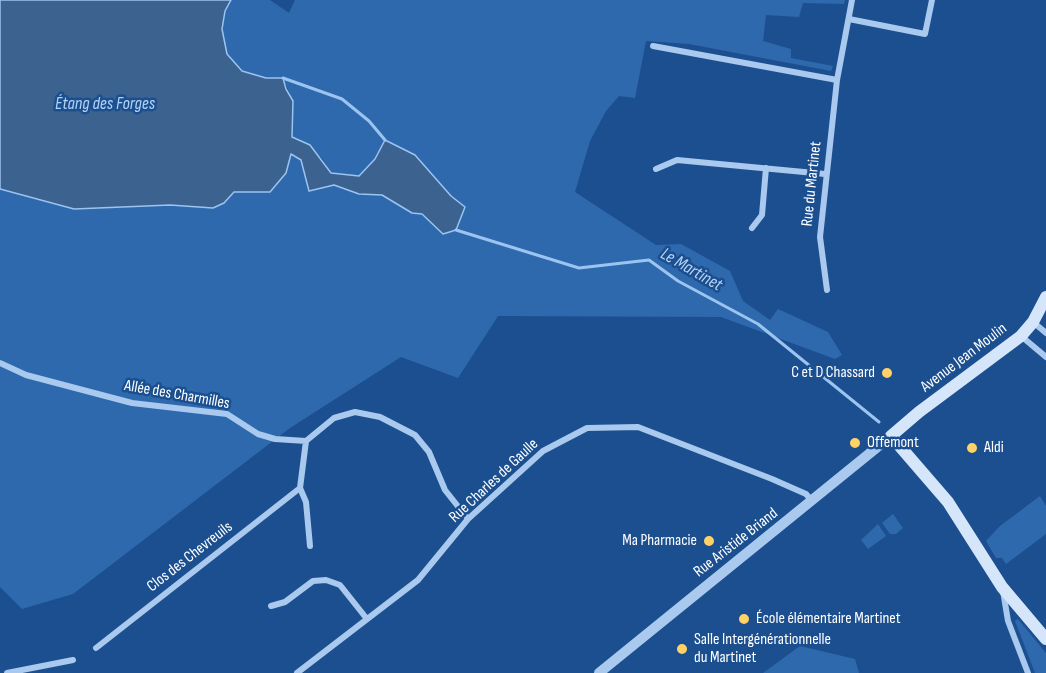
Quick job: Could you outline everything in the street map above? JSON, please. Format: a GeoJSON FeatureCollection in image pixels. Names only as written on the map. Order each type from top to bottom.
{"type":"FeatureCollection","features":[{"type":"Feature","properties":{"kind":"main road","name":"Avenue Jean Moulin"},"geometry":{"type":"LineString","coordinates":[[891,436],[919,412],[1021,336],[1033,322],[1046,297]]}},
{"type":"Feature","properties":{"kind":"main road"},"geometry":{"type":"LineString","coordinates":[[891,436],[946,500],[1002,587],[1046,639]]}},
{"type":"Feature","properties":{"kind":"street","name":"Rue du Martinet"},"geometry":{"type":"LineString","coordinates":[[828,290],[820,237],[825,174],[837,80],[852,0]]}},
{"type":"Feature","properties":{"kind":"street"},"geometry":{"type":"LineString","coordinates":[[849,19],[925,34],[932,0]]}},
{"type":"Feature","properties":{"kind":"street"},"geometry":{"type":"LineString","coordinates":[[653,46],[837,80]]}},
{"type":"Feature","properties":{"kind":"street"},"geometry":{"type":"LineString","coordinates":[[656,169],[677,160],[825,174]]}},
{"type":"Feature","properties":{"kind":"street"},"geometry":{"type":"LineString","coordinates":[[752,228],[762,215],[766,168]]}},
{"type":"Feature","properties":{"kind":"street"},"geometry":{"type":"LineString","coordinates":[[1033,322],[1046,333]]}},
{"type":"Feature","properties":{"kind":"street"},"geometry":{"type":"LineString","coordinates":[[1021,336],[1046,357]]}},
{"type":"Feature","properties":{"kind":"street","name":"Allée des Charmilles"},"geometry":{"type":"LineString","coordinates":[[0,363],[26,375],[132,403],[179,411],[227,414],[258,434],[275,439],[306,441]]}},
{"type":"Feature","properties":{"kind":"street"},"geometry":{"type":"LineString","coordinates":[[310,546],[306,502],[300,488],[306,441],[333,418],[355,412],[380,417],[415,435],[429,452],[445,490],[468,519]]}},
{"type":"Feature","properties":{"kind":"street","name":"Rue Charles de Gaulle"},"geometry":{"type":"LineString","coordinates":[[297,673],[417,580],[468,519],[543,451],[587,428],[638,427],[772,479],[806,494],[813,501]]}},
{"type":"Feature","properties":{"kind":"street","name":"Rue Aristide Briand"},"geometry":{"type":"LineString","coordinates":[[599,673],[891,436]]}},
{"type":"Feature","properties":{"kind":"street","name":"Clos des Chevreuils"},"geometry":{"type":"LineString","coordinates":[[96,648],[300,488]]}},
{"type":"Feature","properties":{"kind":"street"},"geometry":{"type":"LineString","coordinates":[[271,606],[285,602],[313,581],[326,580],[340,585],[367,620]]}},
{"type":"Feature","properties":{"kind":"street"},"geometry":{"type":"LineString","coordinates":[[1002,587],[1008,621],[1028,673]]}},
{"type":"Feature","properties":{"kind":"street"},"geometry":{"type":"LineString","coordinates":[[0,669],[7,673],[73,660]]}},
{"type":"Feature","properties":{"kind":"shaded area"},"geometry":{"type":"Polygon","coordinates":[[[231,0],[270,0],[289,13],[295,0],[845,0],[844,4],[803,3],[799,17],[766,15],[763,41],[791,49],[791,58],[833,66],[831,71],[689,44],[646,41],[635,98],[619,96],[606,111],[590,141],[575,192],[656,245],[681,244],[730,271],[743,301],[770,320],[778,309],[828,332],[842,355],[835,359],[721,317],[498,316],[458,378],[401,357],[290,428],[73,594],[22,609],[0,587],[0,189],[74,209],[170,205],[213,208],[290,153],[334,185],[359,194],[382,195],[412,213],[422,213],[456,230],[464,207],[451,196],[415,155],[386,141],[375,159],[359,176],[331,173],[322,158],[299,139],[292,137],[293,101],[283,78],[266,78],[242,71],[227,54],[222,29],[225,11],[231,0]]]}},
{"type":"Feature","properties":{"kind":"shaded area"},"geometry":{"type":"Polygon","coordinates":[[[1040,496],[1046,506],[1046,534],[1006,564],[1002,558],[996,558],[986,541],[1000,526],[1040,496]]]}},
{"type":"Feature","properties":{"kind":"shaded area"},"geometry":{"type":"Polygon","coordinates":[[[893,514],[903,528],[896,534],[890,534],[882,523],[893,514]]]}},
{"type":"Feature","properties":{"kind":"shaded area"},"geometry":{"type":"Polygon","coordinates":[[[878,524],[886,536],[868,549],[861,540],[878,524]]]}},
{"type":"Feature","properties":{"kind":"shaded area"},"geometry":{"type":"Polygon","coordinates":[[[1018,619],[1046,653],[1046,673],[1035,673],[1015,621],[1018,619]]]}},
{"type":"Feature","properties":{"kind":"shaded area"},"geometry":{"type":"Polygon","coordinates":[[[800,646],[855,659],[859,673],[763,673],[800,646]]]}},
{"type":"Feature","properties":{"kind":"water","name":"Étang des Forges"},"geometry":{"type":"Polygon","coordinates":[[[0,0],[231,0],[225,11],[222,29],[227,54],[242,71],[266,78],[283,78],[293,101],[292,137],[310,145],[331,173],[359,176],[375,159],[385,140],[415,155],[451,196],[465,207],[456,230],[443,234],[422,214],[412,213],[382,195],[359,194],[334,185],[309,191],[301,160],[291,154],[286,173],[270,192],[234,192],[224,203],[213,208],[170,205],[74,209],[0,189],[0,0]]]}},
{"type":"Feature","properties":{"kind":"waterway","name":"Le Martinet"},"geometry":{"type":"LineString","coordinates":[[283,78],[342,99],[369,121],[385,140]]}},
{"type":"Feature","properties":{"kind":"waterway","name":"Le Martinet"},"geometry":{"type":"LineString","coordinates":[[456,230],[579,268],[649,260],[678,281],[758,324],[879,422]]}},
{"type":"Feature","properties":{"kind":"place","name":"C et D Chassard"},"geometry":{"type":"Point","coordinates":[887,373]}},
{"type":"Feature","properties":{"kind":"place","name":"Offemont"},"geometry":{"type":"Point","coordinates":[855,443]}},
{"type":"Feature","properties":{"kind":"place","name":"Aldi"},"geometry":{"type":"Point","coordinates":[972,448]}},
{"type":"Feature","properties":{"kind":"place","name":"Ma Pharmacie"},"geometry":{"type":"Point","coordinates":[709,541]}},
{"type":"Feature","properties":{"kind":"place","name":"École élémentaire Martinet"},"geometry":{"type":"Point","coordinates":[744,619]}},
{"type":"Feature","properties":{"kind":"place","name":"Salle Intergénérationnelle du Martinet"},"geometry":{"type":"Point","coordinates":[682,649]}}]}
